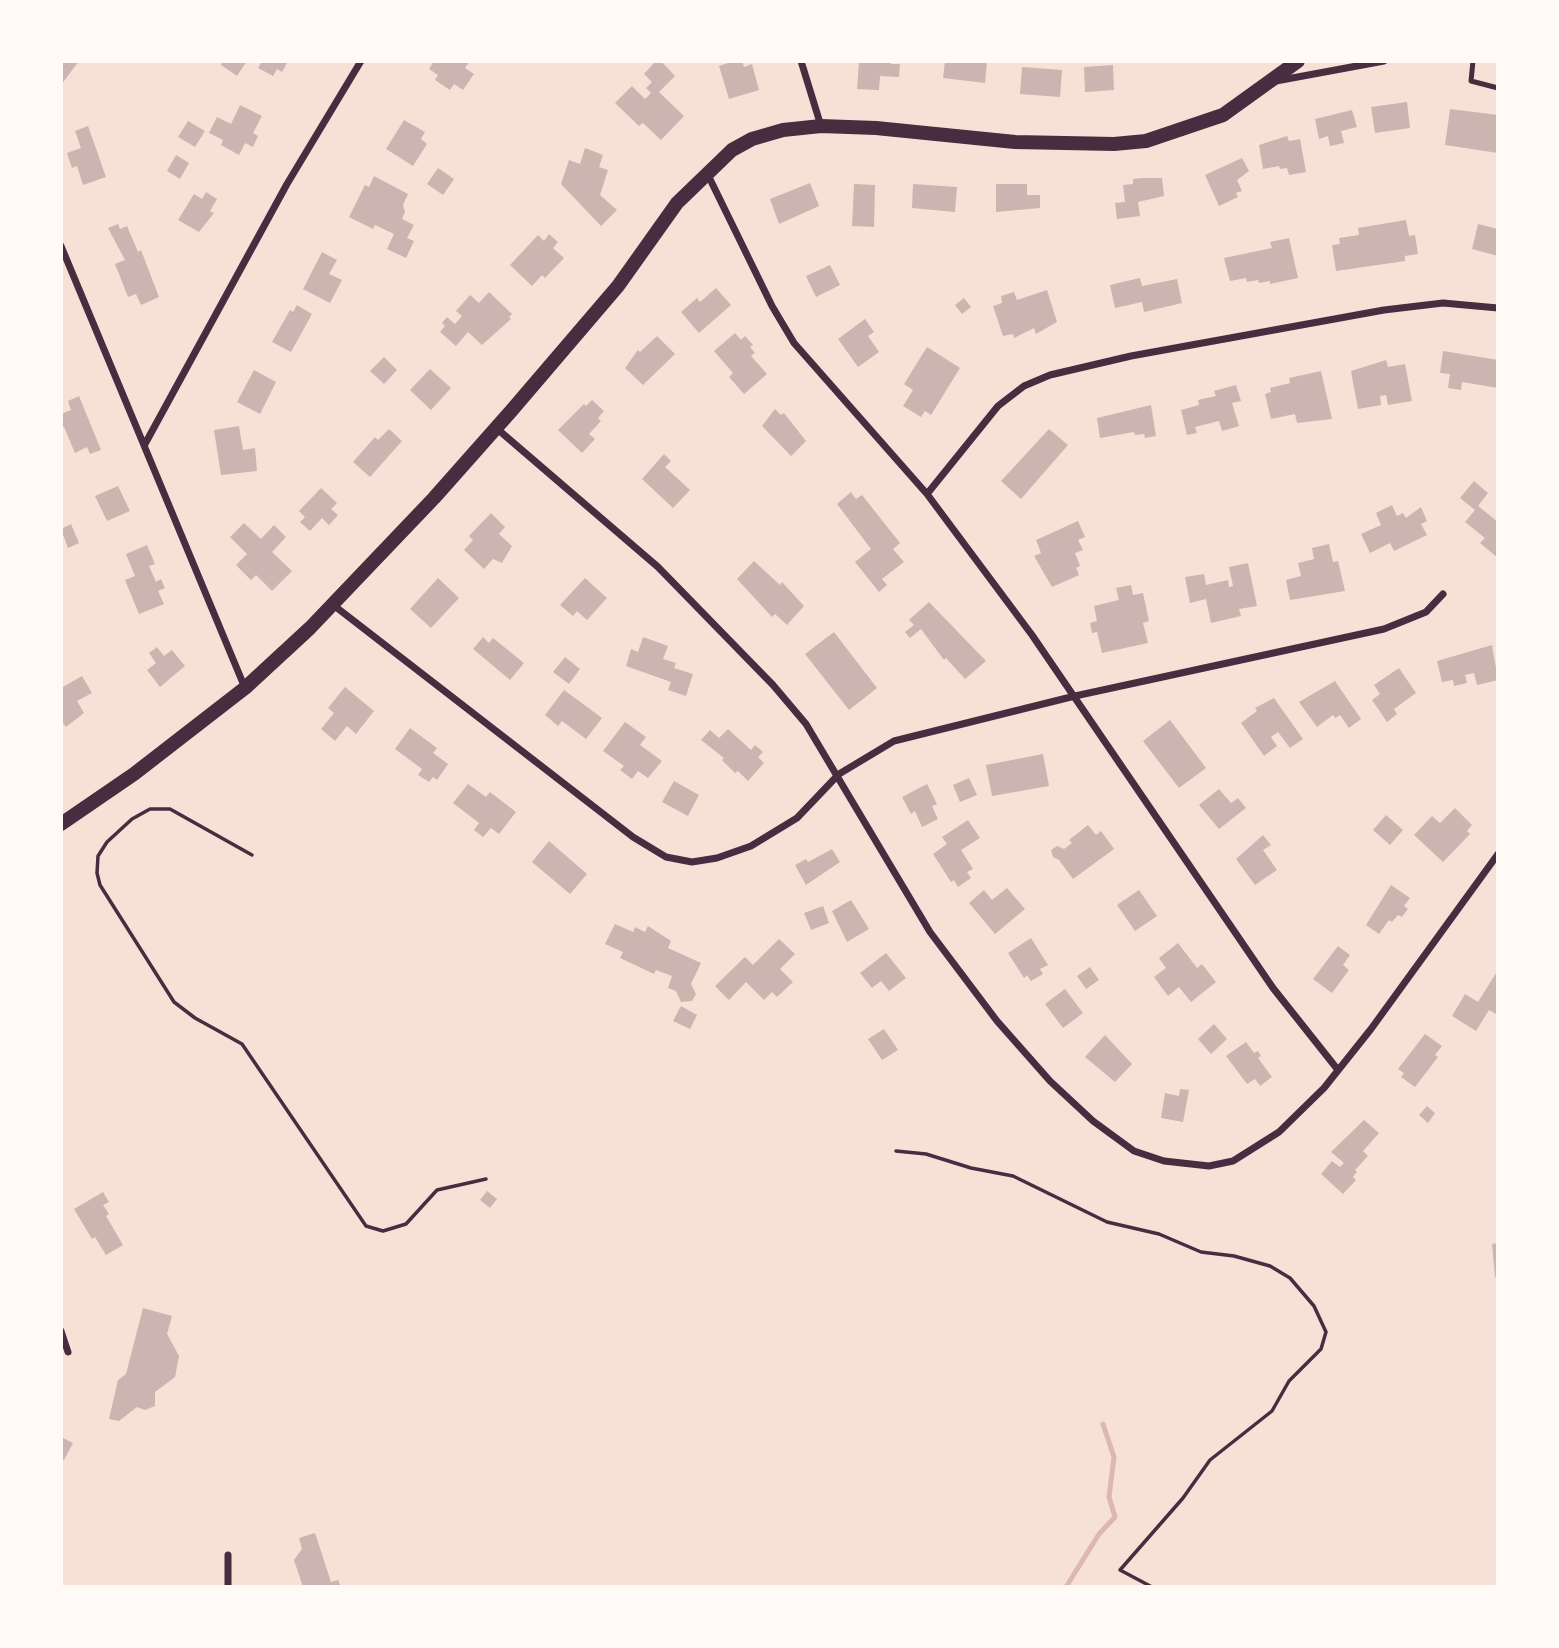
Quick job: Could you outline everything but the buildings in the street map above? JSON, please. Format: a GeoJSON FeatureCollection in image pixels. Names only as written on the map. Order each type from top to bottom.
{"type":"FeatureCollection","features":[{"type":"Feature","properties":{"kind":"main road"},"geometry":{"type":"LineString","coordinates":[[61,824],[125,781],[246,688],[278,660],[434,498],[593,318],[677,203],[732,150],[752,139],[783,130],[821,127],[876,128],[1015,142],[1114,144],[1146,141],[1203,123],[1238,105],[1298,61]]}},
{"type":"Feature","properties":{"kind":"street"},"geometry":{"type":"LineString","coordinates":[[145,444],[287,184],[361,61]]}},
{"type":"Feature","properties":{"kind":"street"},"geometry":{"type":"LineString","coordinates":[[800,61],[821,127]]}},
{"type":"Feature","properties":{"kind":"street"},"geometry":{"type":"LineString","coordinates":[[1272,82],[1384,61]]}},
{"type":"Feature","properties":{"kind":"street"},"geometry":{"type":"LineString","coordinates":[[707,172],[772,306],[794,344],[927,494],[1075,696],[1273,988],[1338,1070]]}},
{"type":"Feature","properties":{"kind":"street"},"geometry":{"type":"LineString","coordinates":[[61,246],[246,688]]}},
{"type":"Feature","properties":{"kind":"street"},"geometry":{"type":"LineString","coordinates":[[927,494],[998,407],[1024,386],[1049,375],[1131,356],[1384,310],[1443,303],[1498,308]]}},
{"type":"Feature","properties":{"kind":"street"},"geometry":{"type":"LineString","coordinates":[[495,427],[584,501],[719,627],[806,724],[839,774],[870,835],[930,932],[997,1021],[1050,1081],[1093,1121],[1134,1151],[1187,1166],[1233,1161],[1265,1143],[1297,1117],[1338,1070],[1498,854]]}},
{"type":"Feature","properties":{"kind":"street"},"geometry":{"type":"LineString","coordinates":[[332,604],[632,838],[666,857],[692,862],[751,846],[797,818],[839,774],[894,741],[1075,696],[1384,629],[1426,612],[1443,594]]}},
{"type":"Feature","properties":{"kind":"street"},"geometry":{"type":"LineString","coordinates":[[61,1331],[68,1352]]}},
{"type":"Feature","properties":{"kind":"street"},"geometry":{"type":"LineString","coordinates":[[228,1555],[228,1587]]}},
{"type":"Feature","properties":{"kind":"lane"},"geometry":{"type":"LineString","coordinates":[[1473,61],[1471,81],[1498,88]]}},
{"type":"Feature","properties":{"kind":"path"},"geometry":{"type":"LineString","coordinates":[[252,855],[170,809],[150,809],[132,819],[107,842],[98,856],[97,873],[100,884],[174,1002],[195,1018],[242,1044],[366,1226],[383,1231],[406,1224],[437,1190],[486,1179]]}},
{"type":"Feature","properties":{"kind":"path"},"geometry":{"type":"LineString","coordinates":[[896,1151],[926,1154],[971,1168],[1013,1176],[1107,1222],[1159,1234],[1201,1252],[1234,1256],[1270,1266],[1290,1279],[1314,1306],[1326,1332],[1321,1349],[1289,1381],[1272,1411],[1210,1460],[1182,1498],[1120,1570],[1152,1587]]}},
{"type":"Feature","properties":{"kind":"waterway"},"geometry":{"type":"LineString","coordinates":[[1066,1587],[1099,1534],[1115,1517],[1109,1497],[1114,1457],[1103,1424]]}}]}
